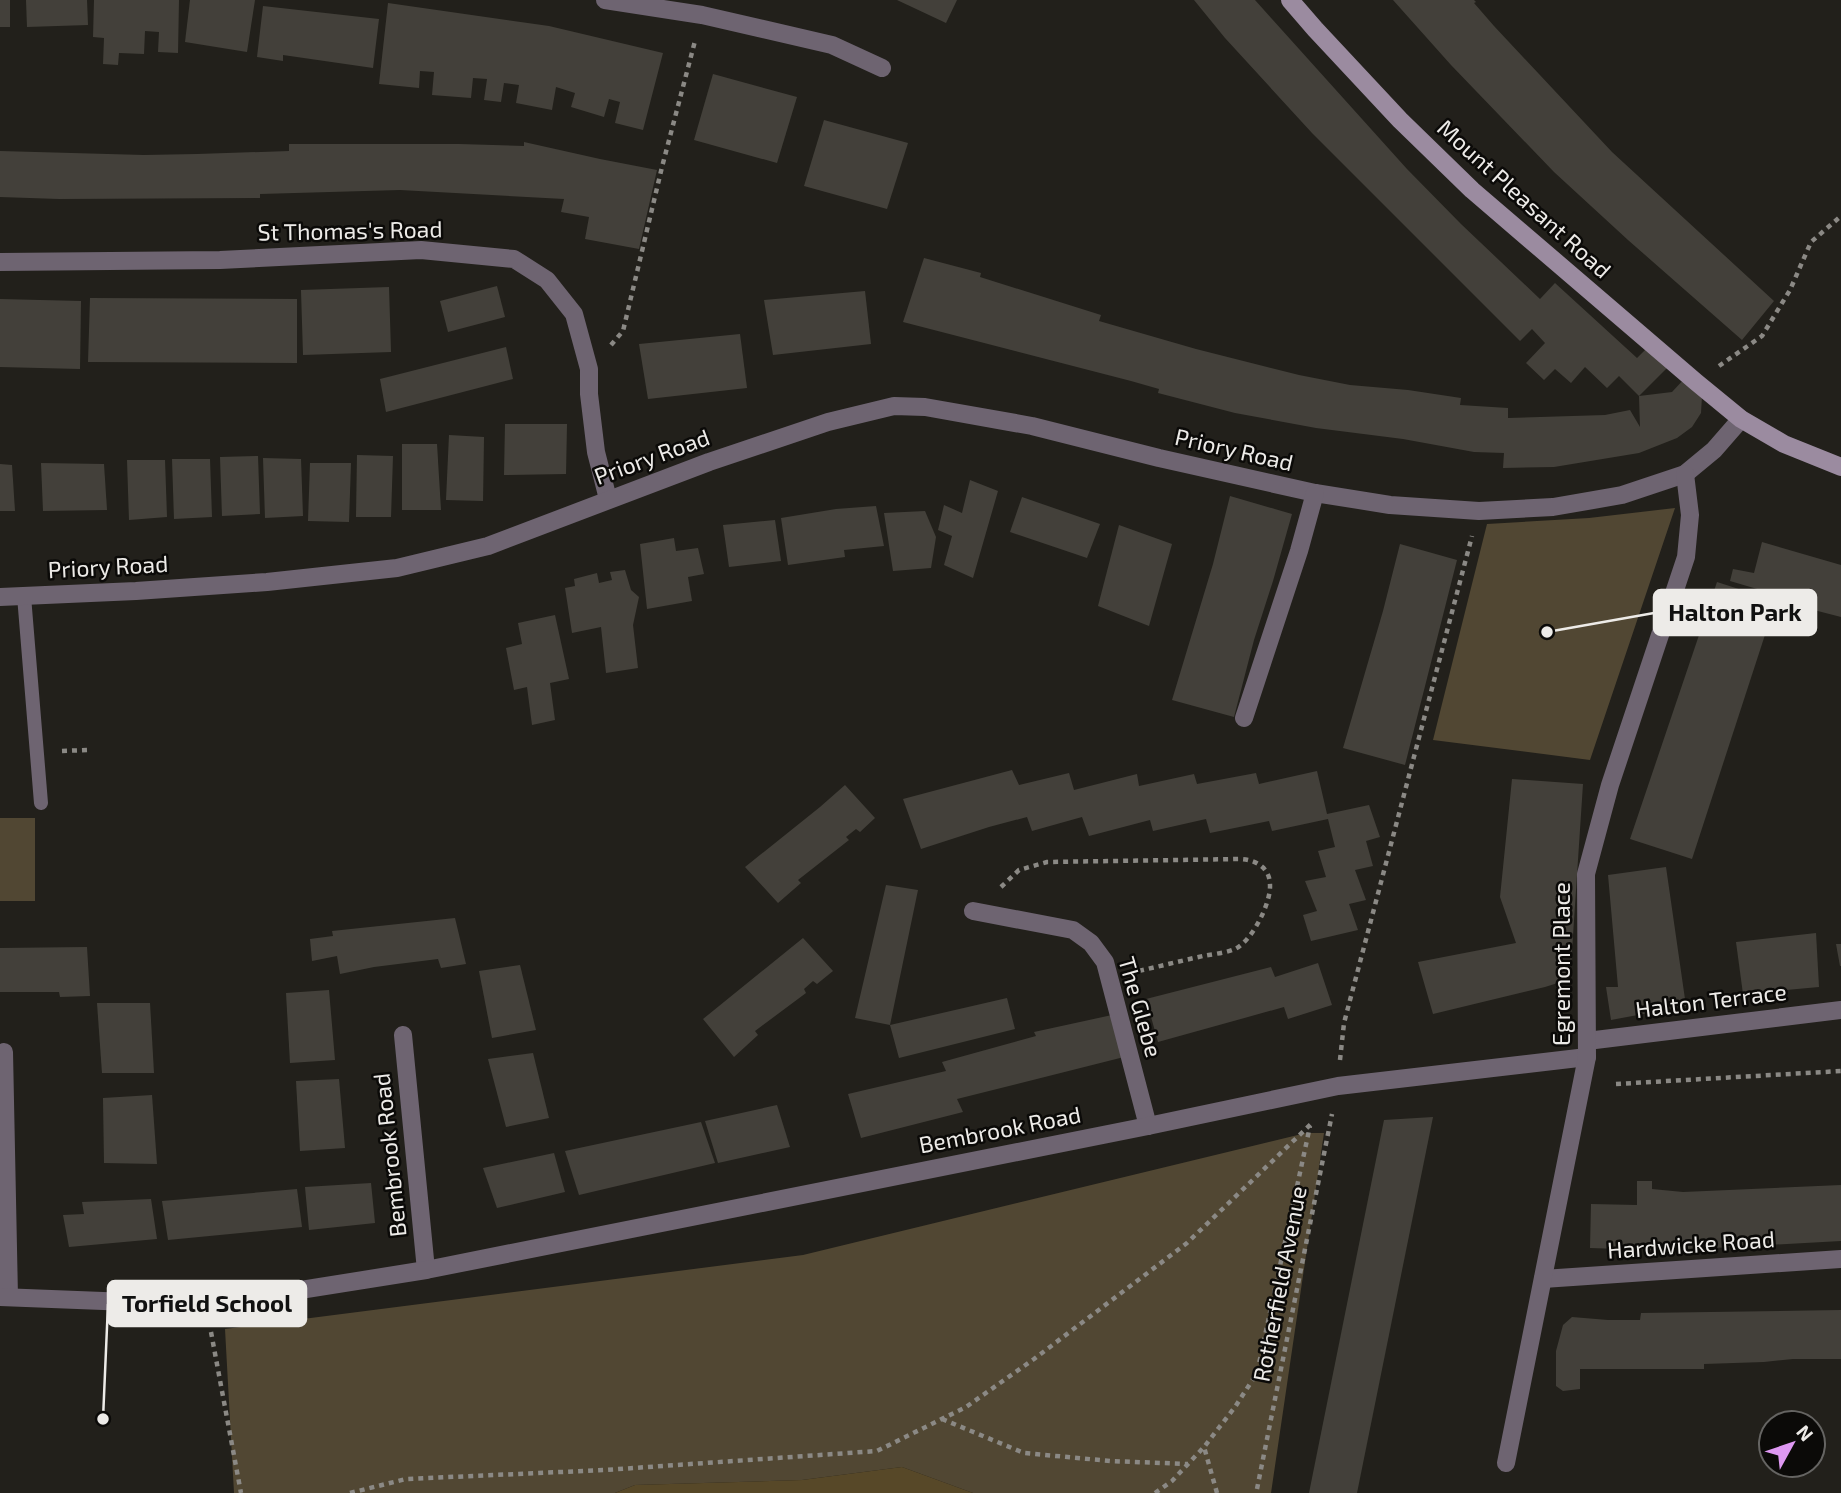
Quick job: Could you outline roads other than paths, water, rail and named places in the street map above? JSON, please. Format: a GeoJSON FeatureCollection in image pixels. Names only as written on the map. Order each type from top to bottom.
{"type":"FeatureCollection","features":[{"type":"Feature","properties":{"kind":"street"},"geometry":{"type":"LineString","coordinates":[[605,0],[702,15],[832,46],[882,68]]}},
{"type":"Feature","properties":{"kind":"street","name":"Mount Pleasant Road"},"geometry":{"type":"LineString","coordinates":[[1290,0],[1401,120],[1472,190],[1741,419]]}},
{"type":"Feature","properties":{"kind":"street","name":"St Thomas's Road"},"geometry":{"type":"LineString","coordinates":[[0,262],[220,260],[421,250],[514,259],[547,280],[574,314],[589,369],[589,394],[596,452],[608,499]]}},
{"type":"Feature","properties":{"kind":"street","name":"Priory Road"},"geometry":{"type":"LineString","coordinates":[[0,597],[267,582],[397,568],[488,546],[709,462],[828,422],[894,406],[925,407],[1032,426],[1315,493],[1390,505],[1479,512],[1553,507],[1622,495],[1685,474],[1714,450],[1741,419]]}},
{"type":"Feature","properties":{"kind":"street"},"geometry":{"type":"LineString","coordinates":[[1741,419],[1784,444],[1841,467]]}},
{"type":"Feature","properties":{"kind":"street","name":"Egremont Place"},"geometry":{"type":"LineString","coordinates":[[1506,1463],[1587,1049],[1586,874],[1610,785],[1686,557],[1690,515],[1685,474]]}},
{"type":"Feature","properties":{"kind":"street","name":"Priory Road"},"geometry":{"type":"LineString","coordinates":[[1244,718],[1315,493]]}},
{"type":"Feature","properties":{"kind":"street","name":"The Glebe"},"geometry":{"type":"LineString","coordinates":[[973,911],[1073,930],[1091,943],[1105,962],[1110,978],[1148,1126]]}},
{"type":"Feature","properties":{"kind":"street","name":"Halton Terrace"},"geometry":{"type":"LineString","coordinates":[[1587,1049],[1841,1010]]}},
{"type":"Feature","properties":{"kind":"street","name":"Bembrook Road"},"geometry":{"type":"LineString","coordinates":[[402,1035],[425,1269]]}},
{"type":"Feature","properties":{"kind":"street","name":"Bembrook Road"},"geometry":{"type":"LineString","coordinates":[[4,1052],[5,1297],[206,1305],[425,1269],[1148,1126],[1330,1087],[1587,1049]]}},
{"type":"Feature","properties":{"kind":"street","name":"Hardwicke Road"},"geometry":{"type":"LineString","coordinates":[[1544,1279],[1841,1259]]}},
{"type":"Feature","properties":{"kind":"lane"},"geometry":{"type":"LineString","coordinates":[[24,596],[41,803]]}},
{"type":"Feature","properties":{"kind":"place","name":"Halton Park"},"geometry":{"type":"Point","coordinates":[1547,632]}},
{"type":"Feature","properties":{"kind":"place","name":"Torfield School"},"geometry":{"type":"Point","coordinates":[103,1419]}}]}
